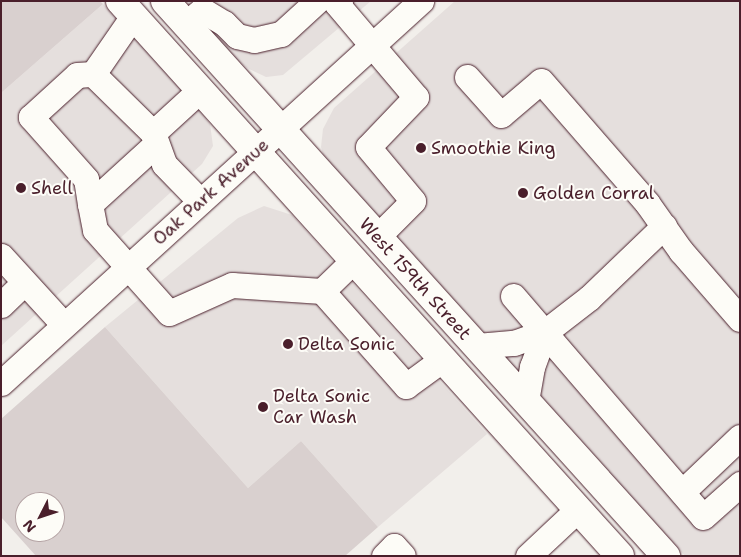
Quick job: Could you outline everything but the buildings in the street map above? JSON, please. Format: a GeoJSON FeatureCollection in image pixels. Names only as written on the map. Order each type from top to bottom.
{"type":"FeatureCollection","features":[{"type":"Feature","properties":{"kind":"main road","name":"West 159th Street"},"geometry":{"type":"LineString","coordinates":[[165,1],[193,12],[280,129],[666,556]]}},
{"type":"Feature","properties":{"kind":"main road","name":"West 159th Street"},"geometry":{"type":"LineString","coordinates":[[126,9],[620,556]]}},
{"type":"Feature","properties":{"kind":"street","name":"Oak Park Avenue"},"geometry":{"type":"LineString","coordinates":[[6,370],[64,326],[254,151],[421,1]]}},
{"type":"Feature","properties":{"kind":"street"},"geometry":{"type":"LineString","coordinates":[[193,12],[224,23],[237,36],[254,40],[282,34],[332,2],[373,45],[416,96],[368,147],[413,201],[378,237]]}},
{"type":"Feature","properties":{"kind":"street"},"geometry":{"type":"LineString","coordinates":[[94,74],[126,9]]}},
{"type":"Feature","properties":{"kind":"street"},"geometry":{"type":"LineString","coordinates":[[200,201],[164,164],[154,139],[94,74],[77,74],[31,117],[86,179],[95,230],[169,313],[232,284],[322,291],[406,386],[443,359]]}},
{"type":"Feature","properties":{"kind":"street"},"geometry":{"type":"LineString","coordinates":[[467,77],[501,115],[541,81],[740,319]]}},
{"type":"Feature","properties":{"kind":"street"},"geometry":{"type":"LineString","coordinates":[[90,204],[200,90]]}},
{"type":"Feature","properties":{"kind":"street"},"geometry":{"type":"LineString","coordinates":[[477,346],[514,343],[545,332],[589,298],[664,226]]}},
{"type":"Feature","properties":{"kind":"street"},"geometry":{"type":"LineString","coordinates":[[1,256],[64,326]]}},
{"type":"Feature","properties":{"kind":"street"},"geometry":{"type":"LineString","coordinates":[[322,291],[354,260]]}},
{"type":"Feature","properties":{"kind":"street"},"geometry":{"type":"LineString","coordinates":[[1,305],[24,283]]}},
{"type":"Feature","properties":{"kind":"street"},"geometry":{"type":"LineString","coordinates":[[513,296],[703,517],[740,484]]}},
{"type":"Feature","properties":{"kind":"street"},"geometry":{"type":"LineString","coordinates":[[526,401],[532,367],[545,332]]}},
{"type":"Feature","properties":{"kind":"street"},"geometry":{"type":"LineString","coordinates":[[682,492],[740,437]]}},
{"type":"Feature","properties":{"kind":"street"},"geometry":{"type":"LineString","coordinates":[[528,556],[578,509]]}},
{"type":"Feature","properties":{"kind":"shaded area"},"geometry":{"type":"Polygon","coordinates":[[[1,1],[100,1],[103,4],[1,93],[1,1]]]}},
{"type":"Feature","properties":{"kind":"shaded area"},"geometry":{"type":"Polygon","coordinates":[[[182,1],[371,1],[283,75],[266,77],[249,69],[235,59],[182,1]]]}},
{"type":"Feature","properties":{"kind":"shaded area"},"geometry":{"type":"Polygon","coordinates":[[[455,1],[740,1],[740,556],[685,556],[325,161],[321,147],[323,129],[334,108],[455,1]]]}},
{"type":"Feature","properties":{"kind":"shaded area"},"geometry":{"type":"Polygon","coordinates":[[[103,4],[198,108],[210,124],[213,146],[202,164],[1,346],[1,93],[103,4]]]}},
{"type":"Feature","properties":{"kind":"shaded area"},"geometry":{"type":"Polygon","coordinates":[[[264,206],[292,215],[487,434],[378,527],[301,441],[248,488],[105,327],[238,218],[264,206]]]}},
{"type":"Feature","properties":{"kind":"shaded area"},"geometry":{"type":"Polygon","coordinates":[[[105,327],[248,488],[301,441],[378,527],[345,556],[36,556],[23,542],[65,542],[65,492],[15,492],[15,533],[1,517],[1,419],[105,327]]]}},
{"type":"Feature","properties":{"kind":"place","name":"Smoothie King"},"geometry":{"type":"Point","coordinates":[421,148]}},
{"type":"Feature","properties":{"kind":"place","name":"Shell"},"geometry":{"type":"Point","coordinates":[21,188]}},
{"type":"Feature","properties":{"kind":"place","name":"Golden Corral"},"geometry":{"type":"Point","coordinates":[523,193]}},
{"type":"Feature","properties":{"kind":"place","name":"Delta Sonic"},"geometry":{"type":"Point","coordinates":[288,344]}},
{"type":"Feature","properties":{"kind":"place","name":"Delta Sonic Car Wash"},"geometry":{"type":"Point","coordinates":[263,407]}}]}
